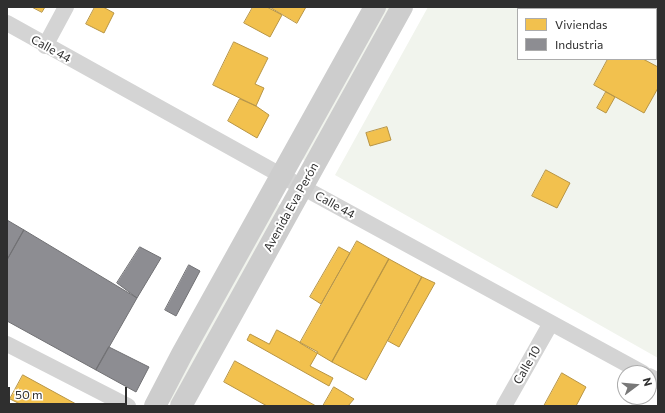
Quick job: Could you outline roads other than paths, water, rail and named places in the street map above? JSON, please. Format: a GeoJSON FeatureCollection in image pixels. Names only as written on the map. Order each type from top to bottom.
{"type":"FeatureCollection","features":[{"type":"Feature","properties":{"kind":"main road","name":"Avenida Eva Perón"},"geometry":{"type":"LineString","coordinates":[[155,406],[182,354],[375,7]]}},
{"type":"Feature","properties":{"kind":"main road","name":"Avenida Eva Perón"},"geometry":{"type":"LineString","coordinates":[[181,406],[402,7]]}},
{"type":"Feature","properties":{"kind":"street"},"geometry":{"type":"LineString","coordinates":[[45,46],[66,7]]}},
{"type":"Feature","properties":{"kind":"street","name":"Calle 44"},"geometry":{"type":"LineString","coordinates":[[7,23],[45,46],[302,188],[628,365]]}},
{"type":"Feature","properties":{"kind":"street","name":"Calle 10"},"geometry":{"type":"LineString","coordinates":[[504,406],[551,323]]}},
{"type":"Feature","properties":{"kind":"street"},"geometry":{"type":"LineString","coordinates":[[7,344],[128,406]]}}]}
